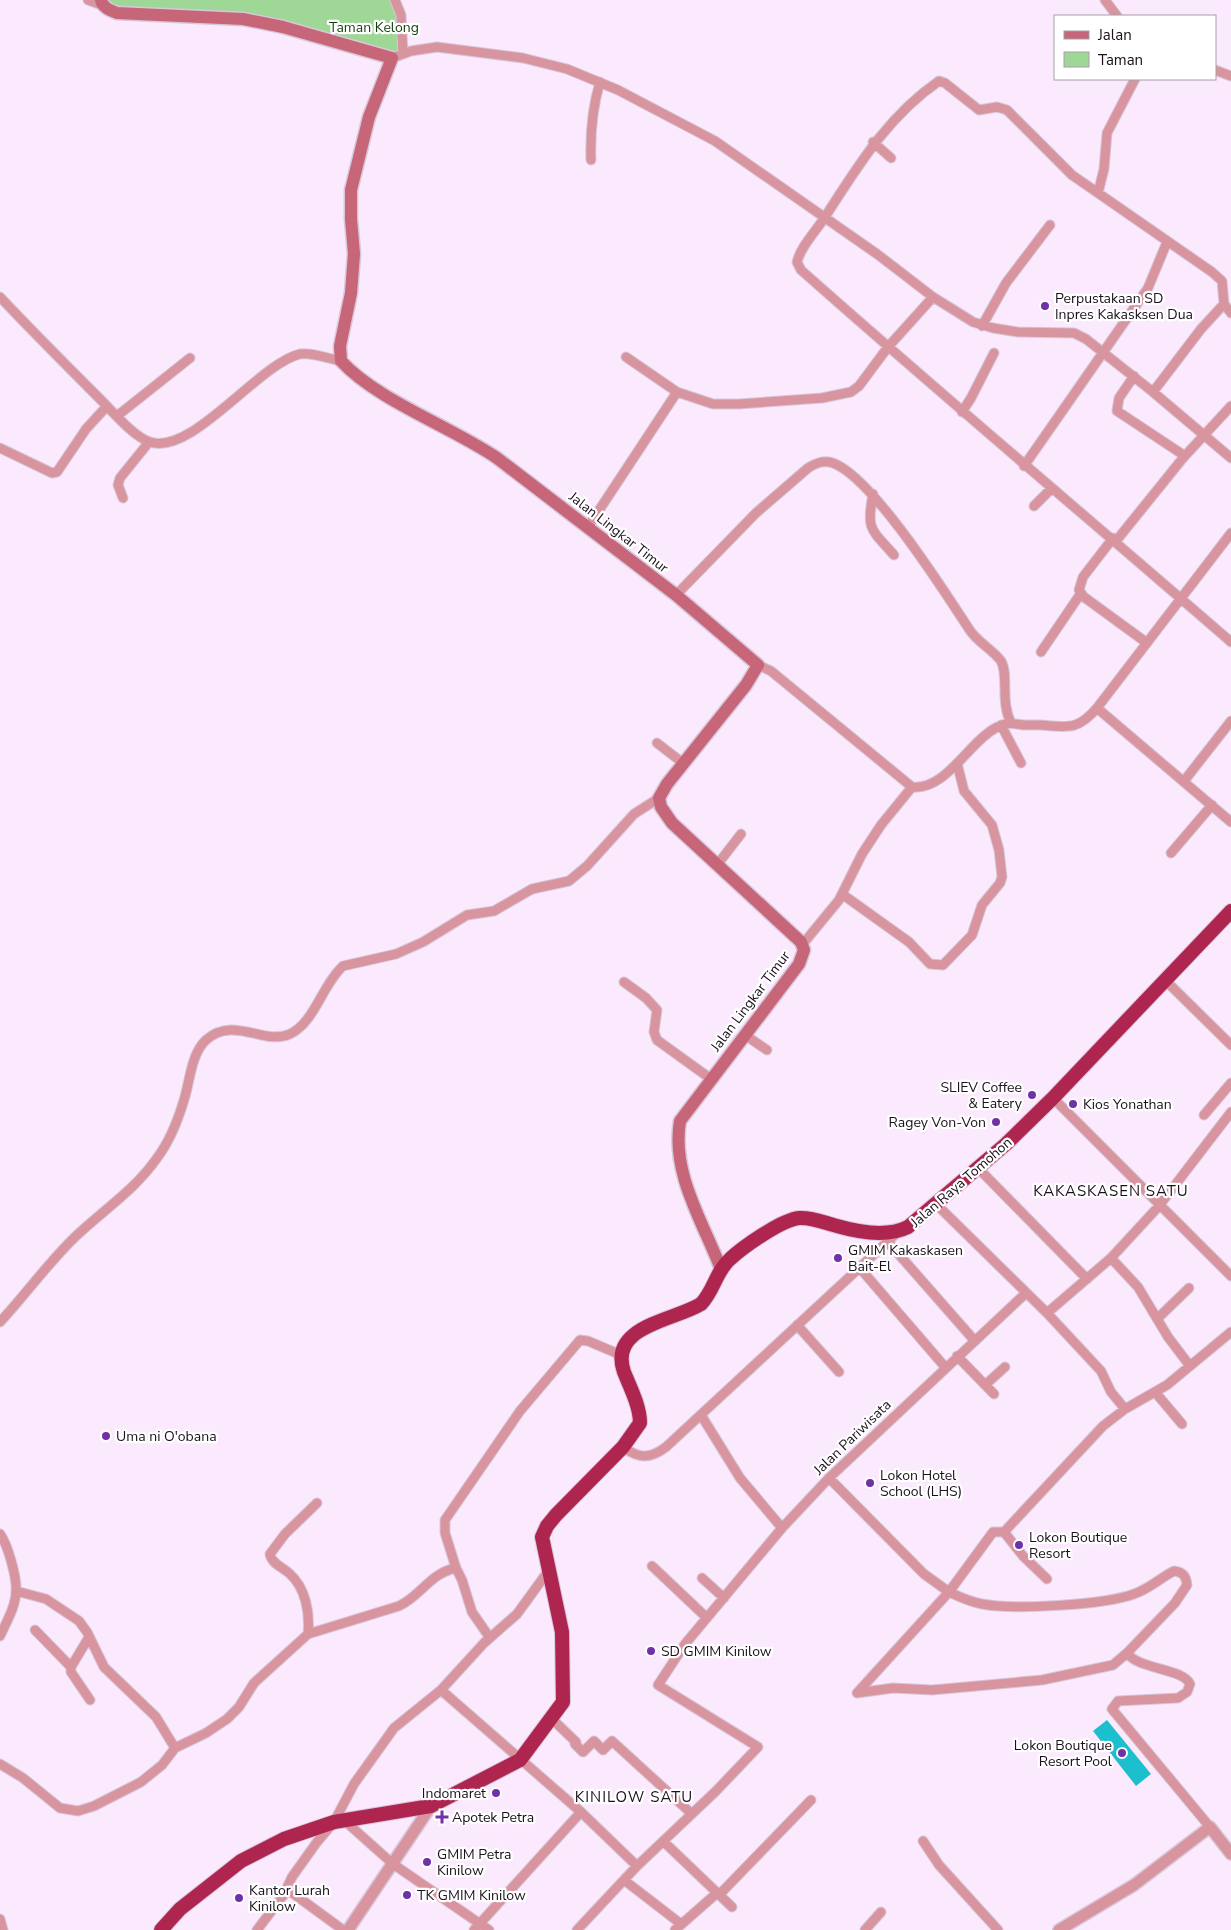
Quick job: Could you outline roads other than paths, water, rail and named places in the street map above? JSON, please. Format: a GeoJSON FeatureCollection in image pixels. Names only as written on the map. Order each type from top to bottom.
{"type":"FeatureCollection","features":[{"type":"Feature","properties":{"kind":"highway","name":"Jalan Raya Tomohon"},"geometry":{"type":"LineString","coordinates":[[620,1355],[624,1345],[634,1334],[701,1304],[712,1290],[721,1269],[736,1253],[791,1220],[808,1219],[850,1229],[898,1232],[908,1227],[978,1168],[1053,1098],[1231,911]]}},
{"type":"Feature","properties":{"kind":"highway"},"geometry":{"type":"LineString","coordinates":[[161,1930],[180,1909],[240,1861],[284,1839],[340,1822],[431,1806],[520,1760],[552,1719],[563,1702],[564,1694],[562,1632],[542,1536],[547,1526],[623,1447],[640,1423],[620,1355]]}},
{"type":"Feature","properties":{"kind":"main road"},"geometry":{"type":"LineString","coordinates":[[102,2],[117,13],[131,15],[243,19],[283,26],[398,56],[369,117],[351,190],[354,254],[351,294],[340,346],[341,361]]}},
{"type":"Feature","properties":{"kind":"main road","name":"Jalan Lingkar Timur"},"geometry":{"type":"LineString","coordinates":[[341,361],[377,389],[478,445],[676,595],[758,666]]}},
{"type":"Feature","properties":{"kind":"main road"},"geometry":{"type":"LineString","coordinates":[[658,798],[683,763],[746,685],[758,666]]}},
{"type":"Feature","properties":{"kind":"main road","name":"Jalan Lingkar Timur"},"geometry":{"type":"LineString","coordinates":[[658,798],[661,807],[672,823],[802,945],[804,950],[800,964],[680,1121],[678,1153],[690,1195],[721,1269]]}},
{"type":"Feature","properties":{"kind":"street"},"geometry":{"type":"LineString","coordinates":[[88,0],[102,2]]}},
{"type":"Feature","properties":{"kind":"street"},"geometry":{"type":"LineString","coordinates":[[395,0],[401,15],[398,56],[437,47],[523,58],[557,65],[600,82],[715,141],[825,217],[933,297],[982,326],[1018,332],[1074,333],[1134,376],[1231,458]]}},
{"type":"Feature","properties":{"kind":"street"},"geometry":{"type":"LineString","coordinates":[[1105,0],[1116,15]]}},
{"type":"Feature","properties":{"kind":"street"},"geometry":{"type":"LineString","coordinates":[[1216,70],[1231,76]]}},
{"type":"Feature","properties":{"kind":"street"},"geometry":{"type":"LineString","coordinates":[[1098,193],[1104,169],[1107,133],[1134,80]]}},
{"type":"Feature","properties":{"kind":"street"},"geometry":{"type":"LineString","coordinates":[[591,160],[590,123],[600,82]]}},
{"type":"Feature","properties":{"kind":"street"},"geometry":{"type":"LineString","coordinates":[[1231,313],[1224,304],[1224,286],[1219,278],[1072,175],[1007,110],[997,107],[979,110],[943,82],[935,84],[903,111],[873,142],[809,241],[797,265],[1024,466],[1114,540],[1231,642]]}},
{"type":"Feature","properties":{"kind":"street"},"geometry":{"type":"LineString","coordinates":[[873,142],[891,158]]}},
{"type":"Feature","properties":{"kind":"street"},"geometry":{"type":"LineString","coordinates":[[982,326],[1006,283],[1050,226]]}},
{"type":"Feature","properties":{"kind":"street"},"geometry":{"type":"LineString","coordinates":[[1024,466],[1148,288],[1167,242]]}},
{"type":"Feature","properties":{"kind":"street"},"geometry":{"type":"LineString","coordinates":[[0,297],[117,416],[149,442],[165,443],[188,434],[276,367],[296,356],[310,354],[341,361]]}},
{"type":"Feature","properties":{"kind":"street"},"geometry":{"type":"LineString","coordinates":[[626,356],[677,392],[713,404],[758,403],[836,396],[851,392],[859,386],[888,347],[933,297]]}},
{"type":"Feature","properties":{"kind":"street"},"geometry":{"type":"LineString","coordinates":[[1153,392],[1196,336],[1224,304]]}},
{"type":"Feature","properties":{"kind":"street"},"geometry":{"type":"LineString","coordinates":[[962,412],[994,353]]}},
{"type":"Feature","properties":{"kind":"street"},"geometry":{"type":"LineString","coordinates":[[117,416],[190,358]]}},
{"type":"Feature","properties":{"kind":"street"},"geometry":{"type":"LineString","coordinates":[[1134,376],[1119,398],[1117,411],[1185,456]]}},
{"type":"Feature","properties":{"kind":"street"},"geometry":{"type":"LineString","coordinates":[[588,527],[677,392]]}},
{"type":"Feature","properties":{"kind":"street"},"geometry":{"type":"LineString","coordinates":[[0,448],[52,473],[57,472],[86,429],[107,406]]}},
{"type":"Feature","properties":{"kind":"street"},"geometry":{"type":"LineString","coordinates":[[1146,643],[1081,593],[1078,587],[1083,577],[1185,456],[1231,406]]}},
{"type":"Feature","properties":{"kind":"street"},"geometry":{"type":"LineString","coordinates":[[123,498],[118,485],[120,478],[149,442]]}},
{"type":"Feature","properties":{"kind":"street"},"geometry":{"type":"LineString","coordinates":[[676,595],[756,514],[816,462],[831,463],[839,466],[852,473],[873,494],[969,630],[1001,661],[1004,667],[1005,704],[1011,723]]}},
{"type":"Feature","properties":{"kind":"street"},"geometry":{"type":"LineString","coordinates":[[1034,506],[1051,489]]}},
{"type":"Feature","properties":{"kind":"street"},"geometry":{"type":"LineString","coordinates":[[873,494],[869,513],[871,529],[894,555]]}},
{"type":"Feature","properties":{"kind":"street"},"geometry":{"type":"LineString","coordinates":[[758,666],[771,671],[912,787],[918,787],[939,778],[988,732],[1001,725],[1011,723],[1058,728],[1076,726],[1097,708],[1231,533]]}},
{"type":"Feature","properties":{"kind":"street"},"geometry":{"type":"LineString","coordinates":[[1041,652],[1081,593]]}},
{"type":"Feature","properties":{"kind":"street"},"geometry":{"type":"LineString","coordinates":[[1097,708],[1184,780],[1231,822]]}},
{"type":"Feature","properties":{"kind":"street"},"geometry":{"type":"LineString","coordinates":[[1184,780],[1231,721]]}},
{"type":"Feature","properties":{"kind":"street"},"geometry":{"type":"LineString","coordinates":[[1001,725],[1021,763]]}},
{"type":"Feature","properties":{"kind":"street"},"geometry":{"type":"LineString","coordinates":[[657,743],[683,763]]}},
{"type":"Feature","properties":{"kind":"street"},"geometry":{"type":"LineString","coordinates":[[842,894],[909,942],[930,964],[943,964],[968,942],[982,905],[1000,883],[1003,867],[992,825],[964,791],[957,763]]}},
{"type":"Feature","properties":{"kind":"street"},"geometry":{"type":"LineString","coordinates":[[802,945],[823,921],[842,894],[862,854],[881,825],[912,787]]}},
{"type":"Feature","properties":{"kind":"street"},"geometry":{"type":"LineString","coordinates":[[0,1322],[76,1236],[124,1194],[158,1158],[169,1139],[184,1100],[198,1052],[211,1037],[233,1030],[278,1037],[294,1032],[306,1019],[343,966],[396,954],[423,942],[467,915],[494,912],[532,889],[569,881],[587,866],[634,814],[658,798]]}},
{"type":"Feature","properties":{"kind":"street"},"geometry":{"type":"LineString","coordinates":[[1171,853],[1212,805]]}},
{"type":"Feature","properties":{"kind":"street"},"geometry":{"type":"LineString","coordinates":[[717,865],[741,834]]}},
{"type":"Feature","properties":{"kind":"street"},"geometry":{"type":"LineString","coordinates":[[1166,981],[1231,1045]]}},
{"type":"Feature","properties":{"kind":"street"},"geometry":{"type":"LineString","coordinates":[[624,982],[646,998],[657,1010],[654,1032],[657,1040],[711,1079]]}},
{"type":"Feature","properties":{"kind":"street"},"geometry":{"type":"LineString","coordinates":[[744,1035],[767,1050]]}},
{"type":"Feature","properties":{"kind":"street"},"geometry":{"type":"LineString","coordinates":[[1204,1115],[1231,1083]]}},
{"type":"Feature","properties":{"kind":"street"},"geometry":{"type":"LineString","coordinates":[[1053,1098],[1231,1276]]}},
{"type":"Feature","properties":{"kind":"street"},"geometry":{"type":"LineString","coordinates":[[1047,1313],[1111,1258],[1159,1206],[1231,1112]]}},
{"type":"Feature","properties":{"kind":"street"},"geometry":{"type":"LineString","coordinates":[[978,1168],[1087,1279]]}},
{"type":"Feature","properties":{"kind":"street"},"geometry":{"type":"LineString","coordinates":[[936,1204],[1047,1313],[1101,1371],[1111,1392],[1125,1409]]}},
{"type":"Feature","properties":{"kind":"street"},"geometry":{"type":"LineString","coordinates":[[623,1447],[636,1456],[656,1455],[898,1232]]}},
{"type":"Feature","properties":{"kind":"street"},"geometry":{"type":"LineString","coordinates":[[888,1242],[974,1340]]}},
{"type":"Feature","properties":{"kind":"street"},"geometry":{"type":"LineString","coordinates":[[1111,1258],[1138,1287],[1190,1366]]}},
{"type":"Feature","properties":{"kind":"street"},"geometry":{"type":"LineString","coordinates":[[859,1267],[945,1367]]}},
{"type":"Feature","properties":{"kind":"street"},"geometry":{"type":"LineString","coordinates":[[1157,1318],[1189,1288]]}},
{"type":"Feature","properties":{"kind":"street","name":"Jalan Pariwisata"},"geometry":{"type":"LineString","coordinates":[[692,1814],[758,1747],[658,1685],[685,1644],[782,1528],[829,1478],[945,1367],[1026,1293]]}},
{"type":"Feature","properties":{"kind":"street"},"geometry":{"type":"LineString","coordinates":[[797,1326],[839,1372]]}},
{"type":"Feature","properties":{"kind":"street"},"geometry":{"type":"LineString","coordinates":[[829,1478],[924,1574],[949,1592],[973,1602],[998,1606],[1094,1602],[1132,1595],[1174,1571],[1180,1572],[1186,1580],[1184,1591],[1157,1624],[1113,1665],[1042,1680],[932,1690],[892,1688],[857,1693],[949,1592],[993,1532],[1004,1532],[1098,1431],[1125,1409],[1155,1392],[1190,1366],[1231,1332]]}},
{"type":"Feature","properties":{"kind":"street"},"geometry":{"type":"LineString","coordinates":[[490,1638],[472,1612],[445,1533],[445,1520],[520,1412],[580,1340],[588,1340],[620,1355]]}},
{"type":"Feature","properties":{"kind":"street"},"geometry":{"type":"LineString","coordinates":[[957,1356],[994,1394]]}},
{"type":"Feature","properties":{"kind":"street"},"geometry":{"type":"LineString","coordinates":[[985,1385],[1005,1367]]}},
{"type":"Feature","properties":{"kind":"street"},"geometry":{"type":"LineString","coordinates":[[1155,1392],[1182,1424]]}},
{"type":"Feature","properties":{"kind":"street"},"geometry":{"type":"LineString","coordinates":[[701,1415],[740,1478],[782,1528]]}},
{"type":"Feature","properties":{"kind":"street"},"geometry":{"type":"LineString","coordinates":[[308,1634],[308,1613],[298,1584],[290,1574],[272,1560],[270,1554],[285,1534],[317,1503]]}},
{"type":"Feature","properties":{"kind":"street"},"geometry":{"type":"LineString","coordinates":[[1004,1532],[1022,1556],[1047,1579]]}},
{"type":"Feature","properties":{"kind":"street"},"geometry":{"type":"LineString","coordinates":[[0,1534],[12,1566],[16,1592],[10,1615],[0,1636]]}},
{"type":"Feature","properties":{"kind":"street"},"geometry":{"type":"LineString","coordinates":[[652,1566],[706,1618]]}},
{"type":"Feature","properties":{"kind":"street"},"geometry":{"type":"LineString","coordinates":[[0,1764],[23,1778],[60,1808],[78,1810],[94,1806],[141,1782],[162,1765],[175,1748],[206,1733],[227,1719],[239,1707],[254,1683],[308,1634],[406,1603],[436,1576],[456,1568]]}},
{"type":"Feature","properties":{"kind":"street"},"geometry":{"type":"LineString","coordinates":[[257,1930],[287,1889],[292,1877],[340,1822],[354,1784],[394,1728],[441,1690],[490,1638],[517,1614],[549,1570]]}},
{"type":"Feature","properties":{"kind":"street"},"geometry":{"type":"LineString","coordinates":[[702,1578],[724,1598]]}},
{"type":"Feature","properties":{"kind":"street"},"geometry":{"type":"LineString","coordinates":[[16,1592],[34,1595],[57,1605],[79,1621],[104,1667],[156,1717],[175,1748]]}},
{"type":"Feature","properties":{"kind":"street"},"geometry":{"type":"LineString","coordinates":[[34,1630],[71,1666]]}},
{"type":"Feature","properties":{"kind":"street"},"geometry":{"type":"LineString","coordinates":[[89,1637],[71,1666],[71,1672],[90,1700]]}},
{"type":"Feature","properties":{"kind":"street"},"geometry":{"type":"LineString","coordinates":[[1127,1653],[1143,1663],[1177,1674],[1188,1680],[1190,1688],[1178,1698],[1118,1701],[1112,1709],[1210,1826],[1231,1854]]}},
{"type":"Feature","properties":{"kind":"street"},"geometry":{"type":"LineString","coordinates":[[441,1690],[581,1812],[637,1866]]}},
{"type":"Feature","properties":{"kind":"street"},"geometry":{"type":"LineString","coordinates":[[552,1719],[576,1742],[575,1744],[583,1752],[594,1742],[603,1750],[612,1741],[692,1814],[637,1866],[577,1930]]}},
{"type":"Feature","properties":{"kind":"street"},"geometry":{"type":"LineString","coordinates":[[624,1880],[678,1927],[718,1894],[811,1800]]}},
{"type":"Feature","properties":{"kind":"street"},"geometry":{"type":"LineString","coordinates":[[348,1930],[431,1806]]}},
{"type":"Feature","properties":{"kind":"street"},"geometry":{"type":"LineString","coordinates":[[478,1926],[581,1812]]}},
{"type":"Feature","properties":{"kind":"street"},"geometry":{"type":"LineString","coordinates":[[340,1822],[393,1864],[478,1926],[489,1930]]}},
{"type":"Feature","properties":{"kind":"street"},"geometry":{"type":"LineString","coordinates":[[1059,1930],[1134,1885],[1210,1826]]}},
{"type":"Feature","properties":{"kind":"street"},"geometry":{"type":"LineString","coordinates":[[664,1841],[732,1907]]}},
{"type":"Feature","properties":{"kind":"street"},"geometry":{"type":"LineString","coordinates":[[923,1841],[939,1865],[998,1930]]}},
{"type":"Feature","properties":{"kind":"street"},"geometry":{"type":"LineString","coordinates":[[287,1889],[343,1930]]}},
{"type":"Feature","properties":{"kind":"street"},"geometry":{"type":"LineString","coordinates":[[865,1930],[881,1912]]}},
{"type":"Feature","properties":{"kind":"street"},"geometry":{"type":"LineString","coordinates":[[0,1919],[3,1930]]}},
{"type":"Feature","properties":{"kind":"water","name":"Lokon Boutique Resort Pool"},"geometry":{"type":"Polygon","coordinates":[[[1107,1720],[1151,1774],[1136,1786],[1093,1731],[1107,1720]]]}},
{"type":"Feature","properties":{"kind":"place","name":"Perpustakaan SD Inpres Kakasksen Dua"},"geometry":{"type":"Point","coordinates":[1045,306]}},
{"type":"Feature","properties":{"kind":"place","name":"SLIEV Coffee & Eatery"},"geometry":{"type":"Point","coordinates":[1032,1095]}},
{"type":"Feature","properties":{"kind":"place","name":"Kios Yonathan"},"geometry":{"type":"Point","coordinates":[1073,1104]}},
{"type":"Feature","properties":{"kind":"place","name":"Ragey Von-Von"},"geometry":{"type":"Point","coordinates":[996,1122]}},
{"type":"Feature","properties":{"kind":"place","name":"GMIM Kakaskasen Bait-El"},"geometry":{"type":"Point","coordinates":[838,1258]}},
{"type":"Feature","properties":{"kind":"place","name":"Uma ni O'obana"},"geometry":{"type":"Point","coordinates":[106,1436]}},
{"type":"Feature","properties":{"kind":"place","name":"Lokon Hotel School (LHS)"},"geometry":{"type":"Point","coordinates":[870,1483]}},
{"type":"Feature","properties":{"kind":"place","name":"Lokon Boutique Resort"},"geometry":{"type":"Point","coordinates":[1019,1545]}},
{"type":"Feature","properties":{"kind":"place","name":"SD GMIM Kinilow"},"geometry":{"type":"Point","coordinates":[651,1651]}},
{"type":"Feature","properties":{"kind":"place","name":"Lokon Boutique Resort Pool"},"geometry":{"type":"Point","coordinates":[1122,1753]}},
{"type":"Feature","properties":{"kind":"place","name":"Indomaret"},"geometry":{"type":"Point","coordinates":[496,1793]}},
{"type":"Feature","properties":{"kind":"place","name":"Apotek Petra"},"geometry":{"type":"Point","coordinates":[442,1817]}},
{"type":"Feature","properties":{"kind":"place","name":"GMIM Petra Kinilow"},"geometry":{"type":"Point","coordinates":[427,1862]}},
{"type":"Feature","properties":{"kind":"place","name":"TK GMIM Kinilow"},"geometry":{"type":"Point","coordinates":[407,1895]}},
{"type":"Feature","properties":{"kind":"place","name":"Kantor Lurah Kinilow"},"geometry":{"type":"Point","coordinates":[239,1898]}},
{"type":"Feature","properties":{"kind":"district","name":"KAKASKASEN SATU"},"geometry":{"type":"Point","coordinates":[1111,1191]}},
{"type":"Feature","properties":{"kind":"district","name":"KINILOW SATU"},"geometry":{"type":"Point","coordinates":[634,1797]}},
{"type":"Feature","properties":{"kind":"park label","name":"Taman Kelong"},"geometry":{"type":"Point","coordinates":[374,27]}}]}
